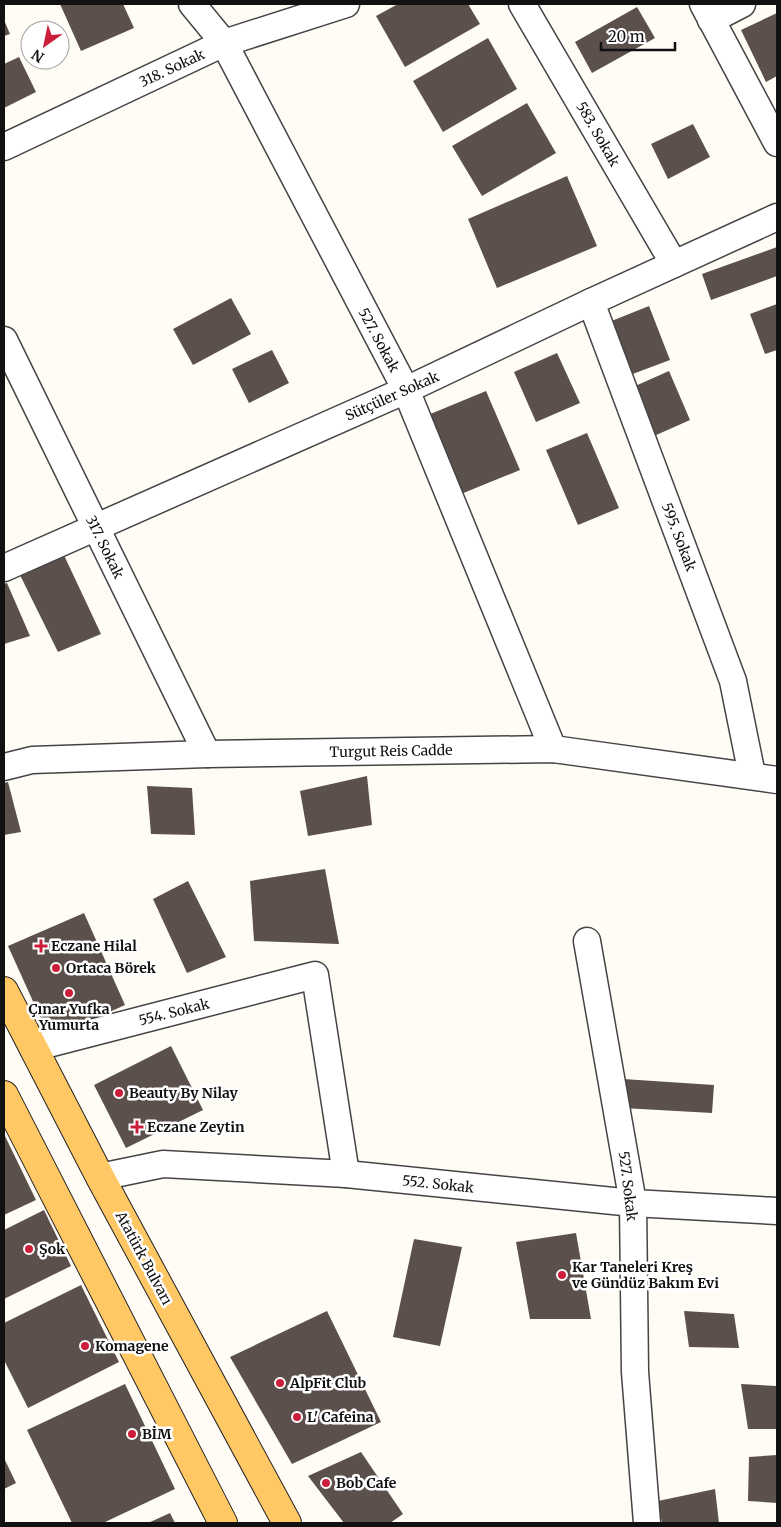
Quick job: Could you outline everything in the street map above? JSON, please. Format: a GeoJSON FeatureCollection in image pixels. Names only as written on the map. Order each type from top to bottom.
{"type":"FeatureCollection","features":[{"type":"Feature","properties":{"kind":"main road","name":"Atatürk Bulvarı"},"geometry":{"type":"LineString","coordinates":[[4,992],[100,1177],[287,1523]]}},
{"type":"Feature","properties":{"kind":"main road"},"geometry":{"type":"LineString","coordinates":[[4,1095],[223,1523]]}},
{"type":"Feature","properties":{"kind":"street","name":"527. Sokak"},"geometry":{"type":"LineString","coordinates":[[192,4],[224,43],[406,390],[553,749]]}},
{"type":"Feature","properties":{"kind":"street","name":"318. Sokak"},"geometry":{"type":"LineString","coordinates":[[4,147],[224,43],[346,4]]}},
{"type":"Feature","properties":{"kind":"street","name":"583. Sokak"},"geometry":{"type":"LineString","coordinates":[[522,4],[674,264]]}},
{"type":"Feature","properties":{"kind":"street"},"geometry":{"type":"LineString","coordinates":[[742,4],[707,12],[777,142]]}},
{"type":"Feature","properties":{"kind":"street","name":"Sütçüler Sokak"},"geometry":{"type":"LineString","coordinates":[[4,568],[95,526],[406,390],[590,302],[777,217]]}},
{"type":"Feature","properties":{"kind":"street","name":"595. Sokak"},"geometry":{"type":"LineString","coordinates":[[590,302],[733,681],[765,778]]}},
{"type":"Feature","properties":{"kind":"street","name":"317. Sokak"},"geometry":{"type":"LineString","coordinates":[[4,340],[207,754]]}},
{"type":"Feature","properties":{"kind":"street","name":"Turgut Reis Cadde"},"geometry":{"type":"LineString","coordinates":[[4,768],[32,760],[207,754],[553,749],[765,778]]}},
{"type":"Feature","properties":{"kind":"street","name":"527. Sokak"},"geometry":{"type":"LineString","coordinates":[[587,942],[632,1204],[636,1372],[647,1523]]}},
{"type":"Feature","properties":{"kind":"street","name":"554. Sokak"},"geometry":{"type":"LineString","coordinates":[[32,1048],[315,975],[346,1174]]}},
{"type":"Feature","properties":{"kind":"street","name":"552. Sokak"},"geometry":{"type":"LineString","coordinates":[[100,1177],[163,1164],[346,1174],[632,1204],[777,1211]]}},
{"type":"Feature","properties":{"kind":"building"},"geometry":{"type":"Polygon","coordinates":[[[60,4],[123,4],[134,28],[81,51],[70,26],[70,20],[67,20],[60,4]]]}},
{"type":"Feature","properties":{"kind":"building"},"geometry":{"type":"Polygon","coordinates":[[[398,4],[468,4],[480,24],[405,67],[376,16],[398,4]]]}},
{"type":"Feature","properties":{"kind":"building"},"geometry":{"type":"Polygon","coordinates":[[[637,7],[655,38],[592,73],[575,42],[637,7]]]}},
{"type":"Feature","properties":{"kind":"building"},"geometry":{"type":"Polygon","coordinates":[[[777,13],[777,76],[766,82],[741,30],[777,13]]]}},
{"type":"Feature","properties":{"kind":"building"},"geometry":{"type":"Polygon","coordinates":[[[4,20],[10,34],[4,36],[4,20]]]}},
{"type":"Feature","properties":{"kind":"building"},"geometry":{"type":"Polygon","coordinates":[[[488,38],[517,89],[443,132],[413,81],[488,38]]]}},
{"type":"Feature","properties":{"kind":"building"},"geometry":{"type":"Polygon","coordinates":[[[19,57],[20,70],[25,70],[36,92],[4,108],[4,64],[19,57]]]}},
{"type":"Feature","properties":{"kind":"building"},"geometry":{"type":"Polygon","coordinates":[[[527,103],[556,153],[482,196],[452,146],[527,103]]]}},
{"type":"Feature","properties":{"kind":"building"},"geometry":{"type":"Polygon","coordinates":[[[693,124],[710,157],[668,179],[651,144],[693,124]]]}},
{"type":"Feature","properties":{"kind":"building"},"geometry":{"type":"Polygon","coordinates":[[[567,176],[597,246],[497,288],[468,219],[567,176]]]}},
{"type":"Feature","properties":{"kind":"building"},"geometry":{"type":"Polygon","coordinates":[[[777,247],[777,276],[711,300],[702,274],[777,247]]]}},
{"type":"Feature","properties":{"kind":"building"},"geometry":{"type":"Polygon","coordinates":[[[231,298],[251,334],[193,365],[173,329],[231,298]]]}},
{"type":"Feature","properties":{"kind":"building"},"geometry":{"type":"Polygon","coordinates":[[[777,304],[777,350],[765,354],[750,314],[777,304]]]}},
{"type":"Feature","properties":{"kind":"building"},"geometry":{"type":"Polygon","coordinates":[[[649,306],[670,360],[630,375],[609,322],[649,306]]]}},
{"type":"Feature","properties":{"kind":"building"},"geometry":{"type":"Polygon","coordinates":[[[272,350],[289,383],[249,403],[232,369],[272,350]]]}},
{"type":"Feature","properties":{"kind":"building"},"geometry":{"type":"Polygon","coordinates":[[[557,353],[580,403],[536,422],[514,372],[557,353]]]}},
{"type":"Feature","properties":{"kind":"building"},"geometry":{"type":"Polygon","coordinates":[[[669,371],[690,420],[654,436],[633,387],[669,371]]]}},
{"type":"Feature","properties":{"kind":"building"},"geometry":{"type":"Polygon","coordinates":[[[486,391],[520,470],[461,494],[428,415],[486,391]]]}},
{"type":"Feature","properties":{"kind":"building"},"geometry":{"type":"Polygon","coordinates":[[[587,433],[619,508],[578,525],[546,450],[587,433]]]}},
{"type":"Feature","properties":{"kind":"building"},"geometry":{"type":"Polygon","coordinates":[[[62,551],[101,634],[58,652],[17,569],[62,551]]]}},
{"type":"Feature","properties":{"kind":"building"},"geometry":{"type":"Polygon","coordinates":[[[7,583],[30,636],[4,644],[4,584],[7,583]]]}},
{"type":"Feature","properties":{"kind":"building"},"geometry":{"type":"Polygon","coordinates":[[[367,776],[372,825],[308,836],[300,791],[367,776]]]}},
{"type":"Feature","properties":{"kind":"building"},"geometry":{"type":"Polygon","coordinates":[[[8,782],[21,832],[4,835],[4,783],[8,782]]]}},
{"type":"Feature","properties":{"kind":"building"},"geometry":{"type":"Polygon","coordinates":[[[147,786],[192,788],[195,835],[151,834],[147,786]]]}},
{"type":"Feature","properties":{"kind":"building"},"geometry":{"type":"Polygon","coordinates":[[[325,869],[339,944],[254,941],[250,881],[325,869]]]}},
{"type":"Feature","properties":{"kind":"building"},"geometry":{"type":"Polygon","coordinates":[[[188,881],[226,957],[187,973],[153,899],[188,881]]]}},
{"type":"Feature","properties":{"kind":"building"},"geometry":{"type":"Polygon","coordinates":[[[84,913],[125,1005],[50,1039],[8,946],[84,913]]]}},
{"type":"Feature","properties":{"kind":"building"},"geometry":{"type":"Polygon","coordinates":[[[171,1046],[203,1110],[126,1148],[94,1085],[171,1046]]]}},
{"type":"Feature","properties":{"kind":"building"},"geometry":{"type":"Polygon","coordinates":[[[623,1079],[714,1085],[712,1113],[623,1108],[623,1079]]]}},
{"type":"Feature","properties":{"kind":"building"},"geometry":{"type":"Polygon","coordinates":[[[4,1134],[36,1200],[4,1215],[4,1134]]]}},
{"type":"Feature","properties":{"kind":"building"},"geometry":{"type":"Polygon","coordinates":[[[44,1210],[71,1266],[4,1299],[4,1230],[44,1210]]]}},
{"type":"Feature","properties":{"kind":"building"},"geometry":{"type":"Polygon","coordinates":[[[576,1233],[591,1319],[530,1319],[516,1242],[576,1233]]]}},
{"type":"Feature","properties":{"kind":"building"},"geometry":{"type":"Polygon","coordinates":[[[414,1239],[462,1247],[440,1346],[393,1337],[414,1239]]]}},
{"type":"Feature","properties":{"kind":"building"},"geometry":{"type":"Polygon","coordinates":[[[81,1285],[119,1362],[28,1408],[4,1360],[4,1323],[81,1285]]]}},
{"type":"Feature","properties":{"kind":"building"},"geometry":{"type":"Polygon","coordinates":[[[327,1311],[381,1422],[292,1464],[230,1357],[327,1311]]]}},
{"type":"Feature","properties":{"kind":"building"},"geometry":{"type":"Polygon","coordinates":[[[684,1311],[734,1314],[739,1348],[689,1347],[684,1311]]]}},
{"type":"Feature","properties":{"kind":"building"},"geometry":{"type":"Polygon","coordinates":[[[125,1384],[175,1489],[103,1523],[72,1523],[27,1430],[125,1384]]]}},
{"type":"Feature","properties":{"kind":"building"},"geometry":{"type":"Polygon","coordinates":[[[741,1384],[777,1386],[777,1429],[748,1429],[741,1384]]]}},
{"type":"Feature","properties":{"kind":"building"},"geometry":{"type":"Polygon","coordinates":[[[361,1452],[403,1514],[390,1523],[344,1523],[308,1476],[361,1452]]]}},
{"type":"Feature","properties":{"kind":"building"},"geometry":{"type":"Polygon","coordinates":[[[777,1455],[777,1503],[748,1501],[749,1457],[777,1455]]]}},
{"type":"Feature","properties":{"kind":"building"},"geometry":{"type":"Polygon","coordinates":[[[4,1458],[16,1483],[4,1489],[4,1458]]]}},
{"type":"Feature","properties":{"kind":"building"},"geometry":{"type":"Polygon","coordinates":[[[715,1489],[719,1523],[662,1523],[658,1501],[715,1489]]]}},
{"type":"Feature","properties":{"kind":"building"},"geometry":{"type":"Polygon","coordinates":[[[170,1513],[175,1523],[148,1523],[170,1513]]]}},
{"type":"Feature","properties":{"kind":"place","name":"Eczane Hilal"},"geometry":{"type":"Point","coordinates":[41,946]}},
{"type":"Feature","properties":{"kind":"place","name":"Ortaca Börek"},"geometry":{"type":"Point","coordinates":[56,968]}},
{"type":"Feature","properties":{"kind":"place","name":"Çınar Yufka Yumurta"},"geometry":{"type":"Point","coordinates":[69,993]}},
{"type":"Feature","properties":{"kind":"place","name":"Beauty By Nilay"},"geometry":{"type":"Point","coordinates":[119,1093]}},
{"type":"Feature","properties":{"kind":"place","name":"Eczane Zeytin"},"geometry":{"type":"Point","coordinates":[137,1127]}},
{"type":"Feature","properties":{"kind":"place","name":"Şok"},"geometry":{"type":"Point","coordinates":[29,1249]}},
{"type":"Feature","properties":{"kind":"place","name":"Kar Taneleri Kreş ve Gündüz Bakım Evi"},"geometry":{"type":"Point","coordinates":[562,1275]}},
{"type":"Feature","properties":{"kind":"place","name":"Komagene"},"geometry":{"type":"Point","coordinates":[85,1346]}},
{"type":"Feature","properties":{"kind":"place","name":"AlpFit Club"},"geometry":{"type":"Point","coordinates":[280,1383]}},
{"type":"Feature","properties":{"kind":"place","name":"L' Cafeina"},"geometry":{"type":"Point","coordinates":[297,1417]}},
{"type":"Feature","properties":{"kind":"place","name":"BİM"},"geometry":{"type":"Point","coordinates":[132,1434]}},
{"type":"Feature","properties":{"kind":"place","name":"Bob Cafe"},"geometry":{"type":"Point","coordinates":[326,1483]}}]}
